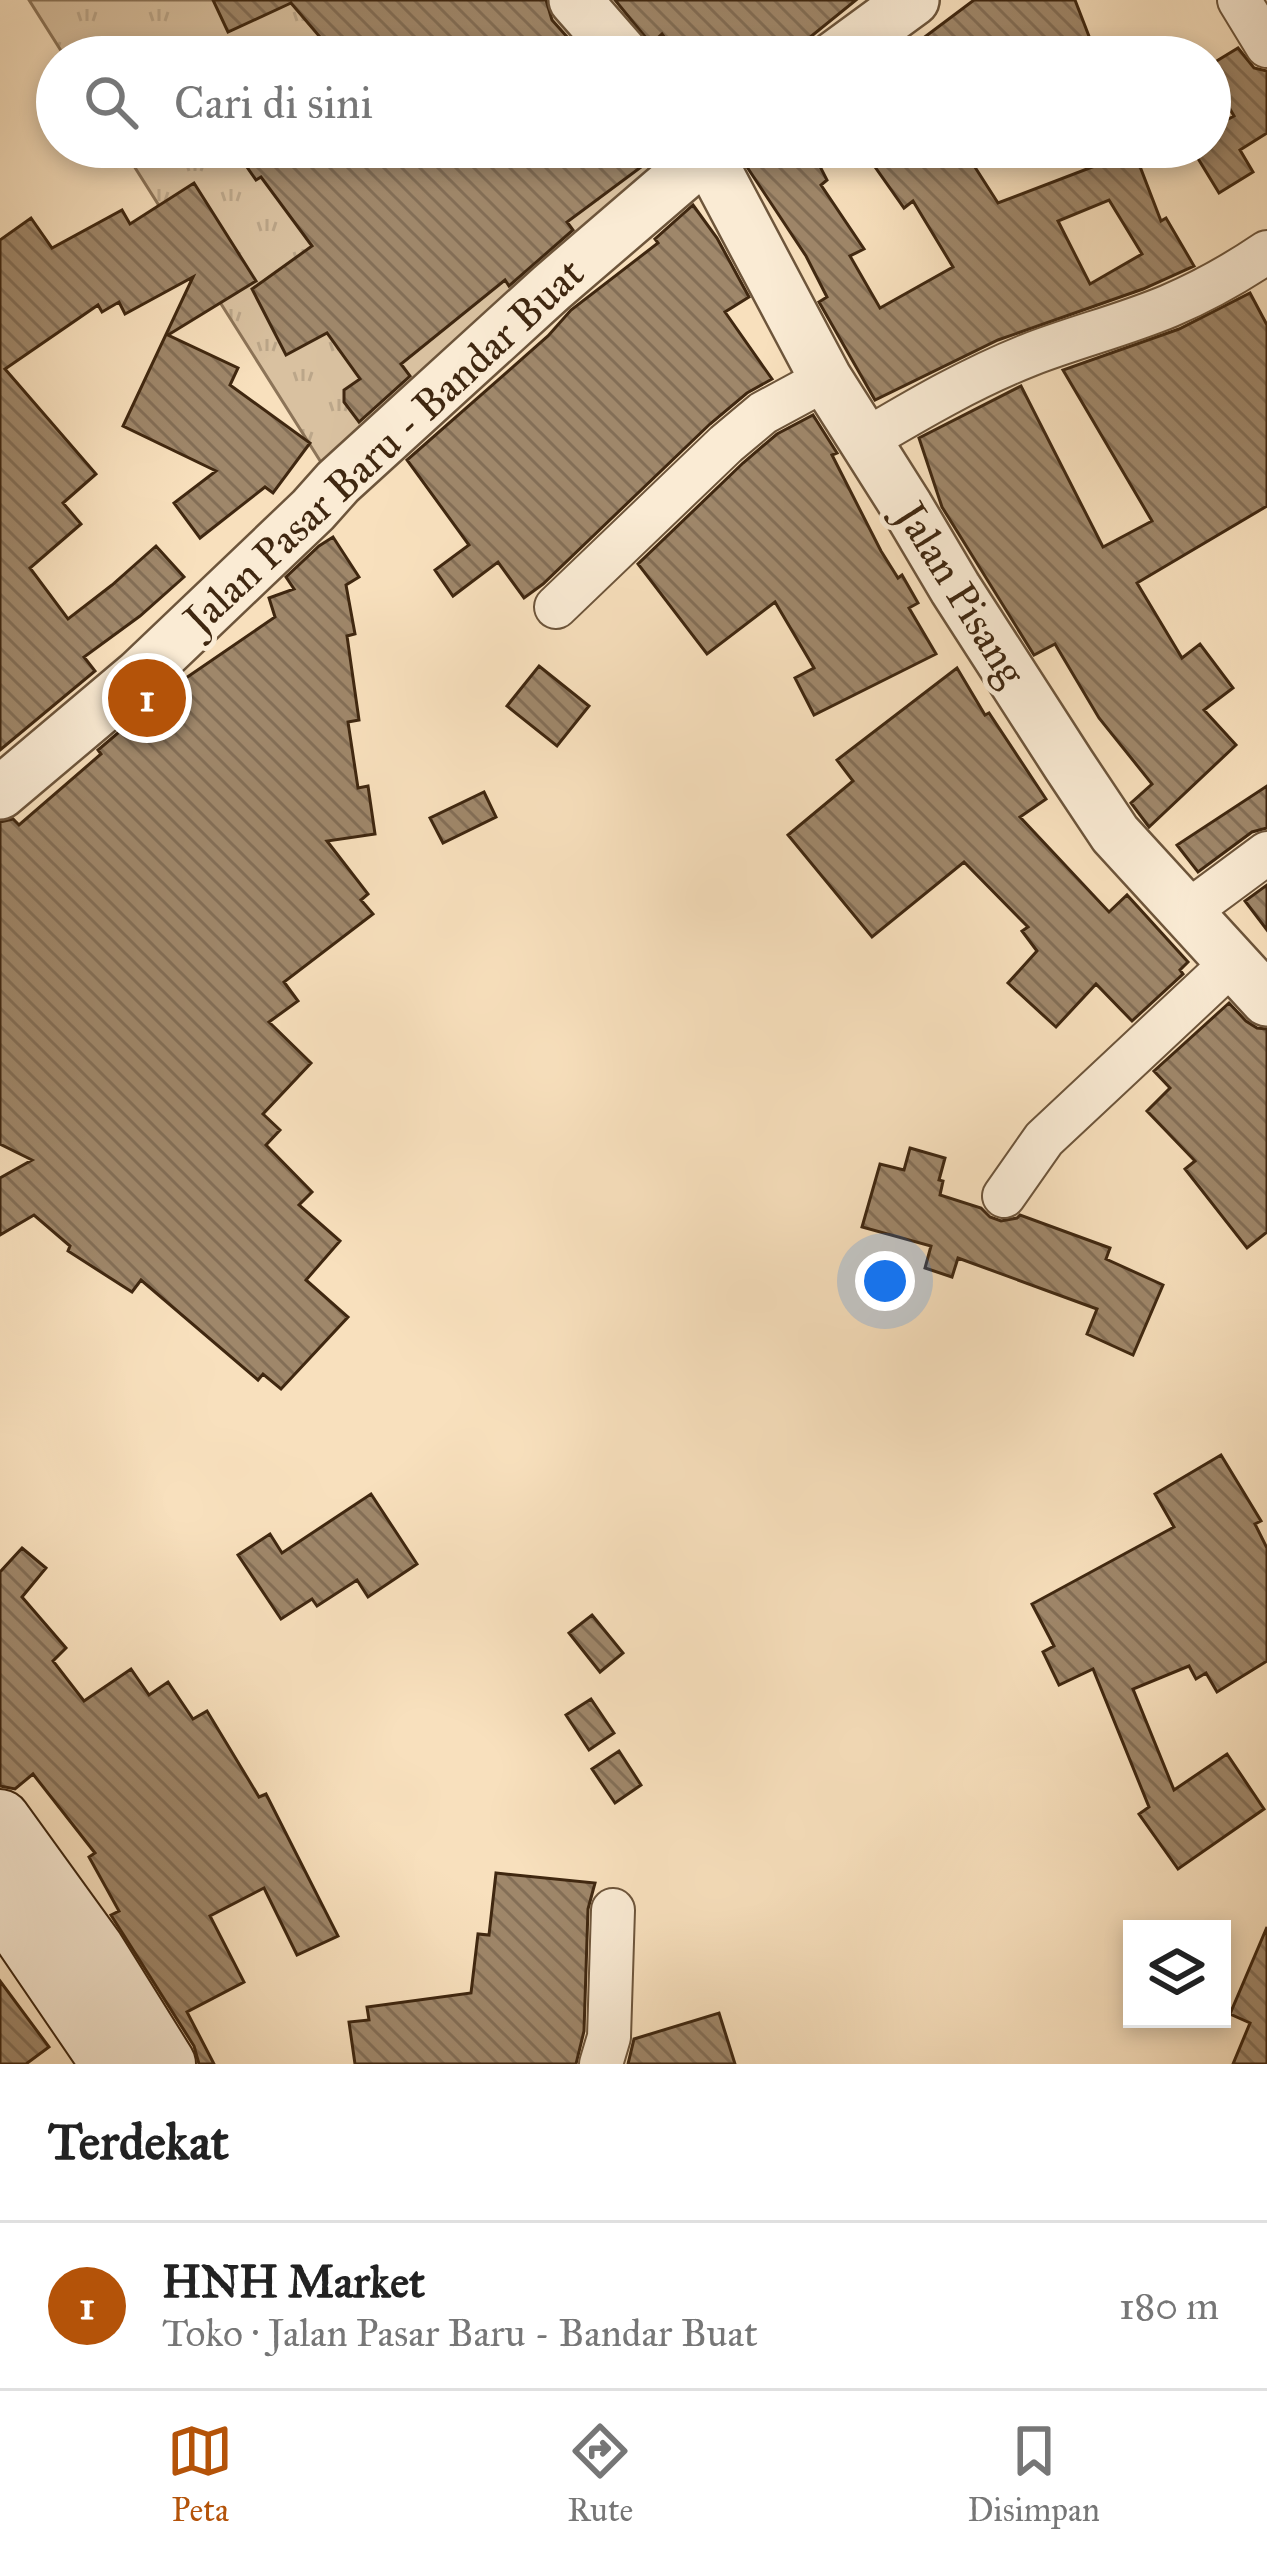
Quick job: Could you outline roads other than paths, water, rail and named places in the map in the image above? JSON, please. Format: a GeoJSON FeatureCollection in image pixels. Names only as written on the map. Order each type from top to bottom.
{"type":"FeatureCollection","features":[{"type":"Feature","properties":{"kind":"main road"},"geometry":{"type":"LineString","coordinates":[[0,1820],[94,1950],[165,2064]]}},
{"type":"Feature","properties":{"kind":"main road"},"geometry":{"type":"LineString","coordinates":[[0,1900],[112,2064]]}},
{"type":"Feature","properties":{"kind":"street"},"geometry":{"type":"LineString","coordinates":[[575,0],[607,36]]}},
{"type":"Feature","properties":{"kind":"street"},"geometry":{"type":"LineString","coordinates":[[864,36],[913,0]]}},
{"type":"Feature","properties":{"kind":"street"},"geometry":{"type":"LineString","coordinates":[[1238,0],[1267,46]]}},
{"type":"Feature","properties":{"kind":"street","name":"Jalan Pasar Baru - Bandar Buat"},"geometry":{"type":"LineString","coordinates":[[0,793],[140,675],[338,482],[687,168]]}},
{"type":"Feature","properties":{"kind":"street","name":"Jalan Pisang"},"geometry":{"type":"LineString","coordinates":[[719,168],[826,379],[955,589],[1115,834],[1267,1000]]}},
{"type":"Feature","properties":{"kind":"street"},"geometry":{"type":"LineString","coordinates":[[865,441],[982,375],[1172,305],[1267,252]]}},
{"type":"Feature","properties":{"kind":"street"},"geometry":{"type":"LineString","coordinates":[[556,607],[726,444],[763,413],[826,379]]}},
{"type":"Feature","properties":{"kind":"street"},"geometry":{"type":"LineString","coordinates":[[1186,913],[1267,853]]}},
{"type":"Feature","properties":{"kind":"street"},"geometry":{"type":"LineString","coordinates":[[1004,1196],[1045,1139],[1232,963]]}},
{"type":"Feature","properties":{"kind":"street"},"geometry":{"type":"LineString","coordinates":[[601,2064],[609,2037],[613,1910]]}},
{"type":"Feature","properties":{"kind":"place","name":"HNH Market"},"geometry":{"type":"Point","coordinates":[147,698]}}]}
